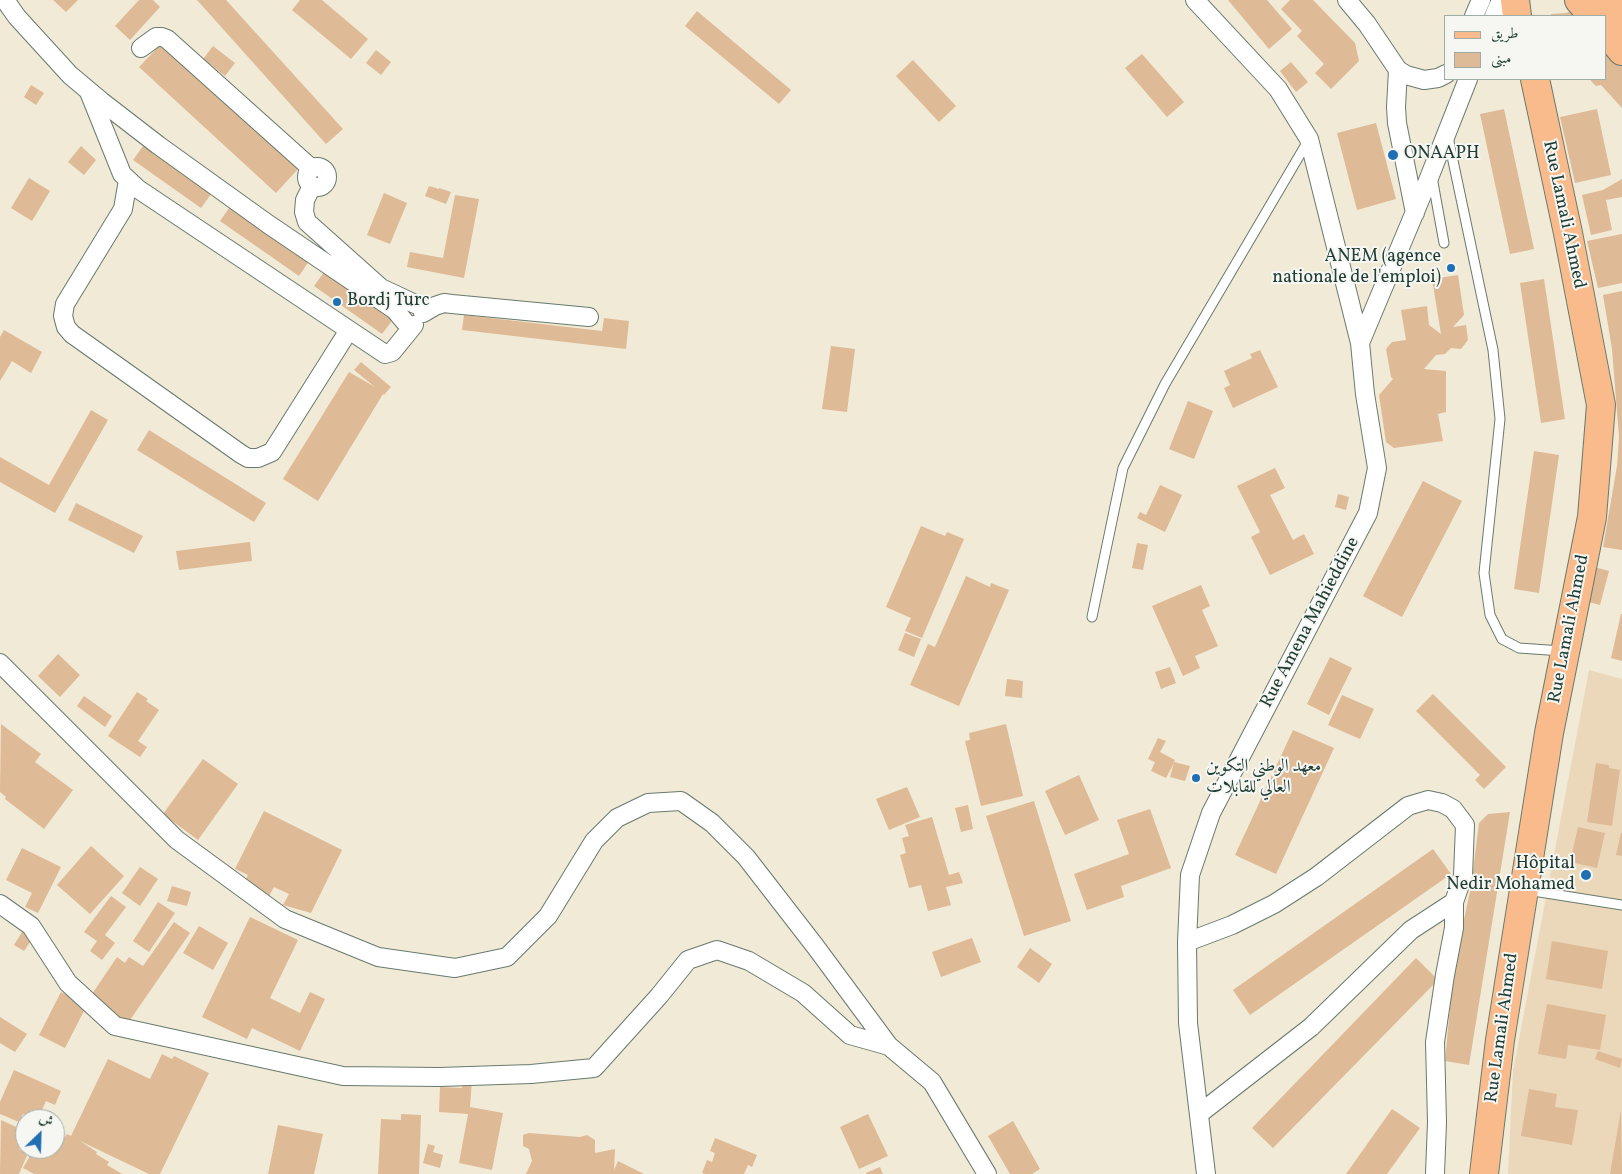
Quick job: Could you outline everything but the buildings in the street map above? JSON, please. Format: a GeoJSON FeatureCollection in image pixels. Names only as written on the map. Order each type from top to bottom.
{"type":"FeatureCollection","features":[{"type":"Feature","properties":{"kind":"main road"},"geometry":{"type":"LineString","coordinates":[[1516,0],[1517,15]]}},
{"type":"Feature","properties":{"kind":"main road"},"geometry":{"type":"LineString","coordinates":[[1530,0],[1530,15]]}},
{"type":"Feature","properties":{"kind":"main road"},"geometry":{"type":"LineString","coordinates":[[1579,0],[1592,15]]}},
{"type":"Feature","properties":{"kind":"main road"},"geometry":{"type":"LineString","coordinates":[[1607,0],[1622,18]]}},
{"type":"Feature","properties":{"kind":"main road"},"geometry":{"type":"LineString","coordinates":[[1607,33],[1622,51]]}},
{"type":"Feature","properties":{"kind":"main road","name":"Rue Lamali Ahmed"},"geometry":{"type":"LineString","coordinates":[[1484,1174],[1500,1040],[1549,733],[1592,517],[1601,406],[1568,233],[1536,81]]}},
{"type":"Feature","properties":{"kind":"street"},"geometry":{"type":"LineString","coordinates":[[5,0],[17,17],[70,75],[89,91],[268,224],[394,310],[414,316]]}},
{"type":"Feature","properties":{"kind":"street"},"geometry":{"type":"LineString","coordinates":[[1195,0],[1278,89],[1309,139],[1360,343]]}},
{"type":"Feature","properties":{"kind":"street"},"geometry":{"type":"LineString","coordinates":[[1347,0],[1367,24],[1398,70],[1406,75],[1424,80]]}},
{"type":"Feature","properties":{"kind":"street"},"geometry":{"type":"LineString","coordinates":[[1474,15],[1482,0]]}},
{"type":"Feature","properties":{"kind":"street"},"geometry":{"type":"LineString","coordinates":[[1494,15],[1501,0]]}},
{"type":"Feature","properties":{"kind":"street"},"geometry":{"type":"LineString","coordinates":[[141,48],[156,36],[162,36],[167,39],[312,177],[305,200],[304,212],[307,222],[414,316]]}},
{"type":"Feature","properties":{"kind":"street"},"geometry":{"type":"LineString","coordinates":[[1398,70],[1397,123],[1415,213]]}},
{"type":"Feature","properties":{"kind":"street"},"geometry":{"type":"LineString","coordinates":[[1396,102],[1406,85],[1415,80],[1438,78],[1444,75]]}},
{"type":"Feature","properties":{"kind":"street","name":"Rue Amena Mahieddine"},"geometry":{"type":"LineString","coordinates":[[1206,1174],[1188,1023],[1187,942],[1190,875],[1211,813],[1368,513],[1377,468],[1365,394],[1360,343],[1415,213],[1468,80]]}},
{"type":"Feature","properties":{"kind":"street"},"geometry":{"type":"LineString","coordinates":[[89,91],[122,174],[138,189],[386,354],[392,352],[414,316],[444,303],[589,317]]}},
{"type":"Feature","properties":{"kind":"street"},"geometry":{"type":"LineString","coordinates":[[128,180],[123,209],[65,304],[63,316],[66,326],[72,334],[241,454],[248,458],[258,458],[272,452],[349,330]]}},
{"type":"Feature","properties":{"kind":"street"},"geometry":{"type":"LineString","coordinates":[[0,663],[177,840],[285,919],[378,957],[455,968],[507,957],[548,916],[594,841],[617,818],[648,802],[681,801],[712,823],[746,857],[815,946],[888,1046],[932,1082],[987,1174]]}},
{"type":"Feature","properties":{"kind":"street"},"geometry":{"type":"LineString","coordinates":[[1187,942],[1232,925],[1274,904],[1316,877],[1408,806],[1428,800],[1442,803],[1453,809],[1465,826],[1463,876],[1454,902],[1454,928],[1435,1042],[1437,1122],[1435,1174]]}},
{"type":"Feature","properties":{"kind":"street"},"geometry":{"type":"LineString","coordinates":[[1199,1114],[1310,1027],[1411,930],[1454,902]]}},
{"type":"Feature","properties":{"kind":"street"},"geometry":{"type":"LineString","coordinates":[[0,904],[31,926],[68,983],[115,1026],[342,1076],[439,1077],[531,1074],[594,1068],[659,996],[688,960],[717,950],[749,961],[803,993],[850,1035],[888,1046]]}},
{"type":"Feature","properties":{"kind":"lane"},"geometry":{"type":"LineString","coordinates":[[1447,130],[1493,350],[1500,419],[1484,573],[1490,615],[1502,639],[1519,648],[1565,652]]}},
{"type":"Feature","properties":{"kind":"lane"},"geometry":{"type":"LineString","coordinates":[[1092,617],[1123,468],[1165,384],[1309,139]]}},
{"type":"Feature","properties":{"kind":"lane"},"geometry":{"type":"LineString","coordinates":[[1431,172],[1444,243]]}},
{"type":"Feature","properties":{"kind":"lane"},"geometry":{"type":"LineString","coordinates":[[1524,890],[1622,905]]}},
{"type":"Feature","properties":{"kind":"shaded area","name":"Hôpital Nedir Mohamed"},"geometry":{"type":"Polygon","coordinates":[[[1589,670],[1622,679],[1622,1174],[1508,1174],[1513,1071],[1589,670]]]}},
{"type":"Feature","properties":{"kind":"place","name":"ONAAPH"},"geometry":{"type":"Point","coordinates":[1393,155]}},
{"type":"Feature","properties":{"kind":"place","name":"ANEM (agence nationale de l'emploi)"},"geometry":{"type":"Point","coordinates":[1451,268]}},
{"type":"Feature","properties":{"kind":"place","name":"Bordj Turc"},"geometry":{"type":"Point","coordinates":[337,302]}},
{"type":"Feature","properties":{"kind":"place","name":"معهد الوطني التكوين العالي للقابلات"},"geometry":{"type":"Point","coordinates":[1196,778]}},
{"type":"Feature","properties":{"kind":"place","name":"Hôpital Nedir Mohamed"},"geometry":{"type":"Point","coordinates":[1586,875]}}]}
